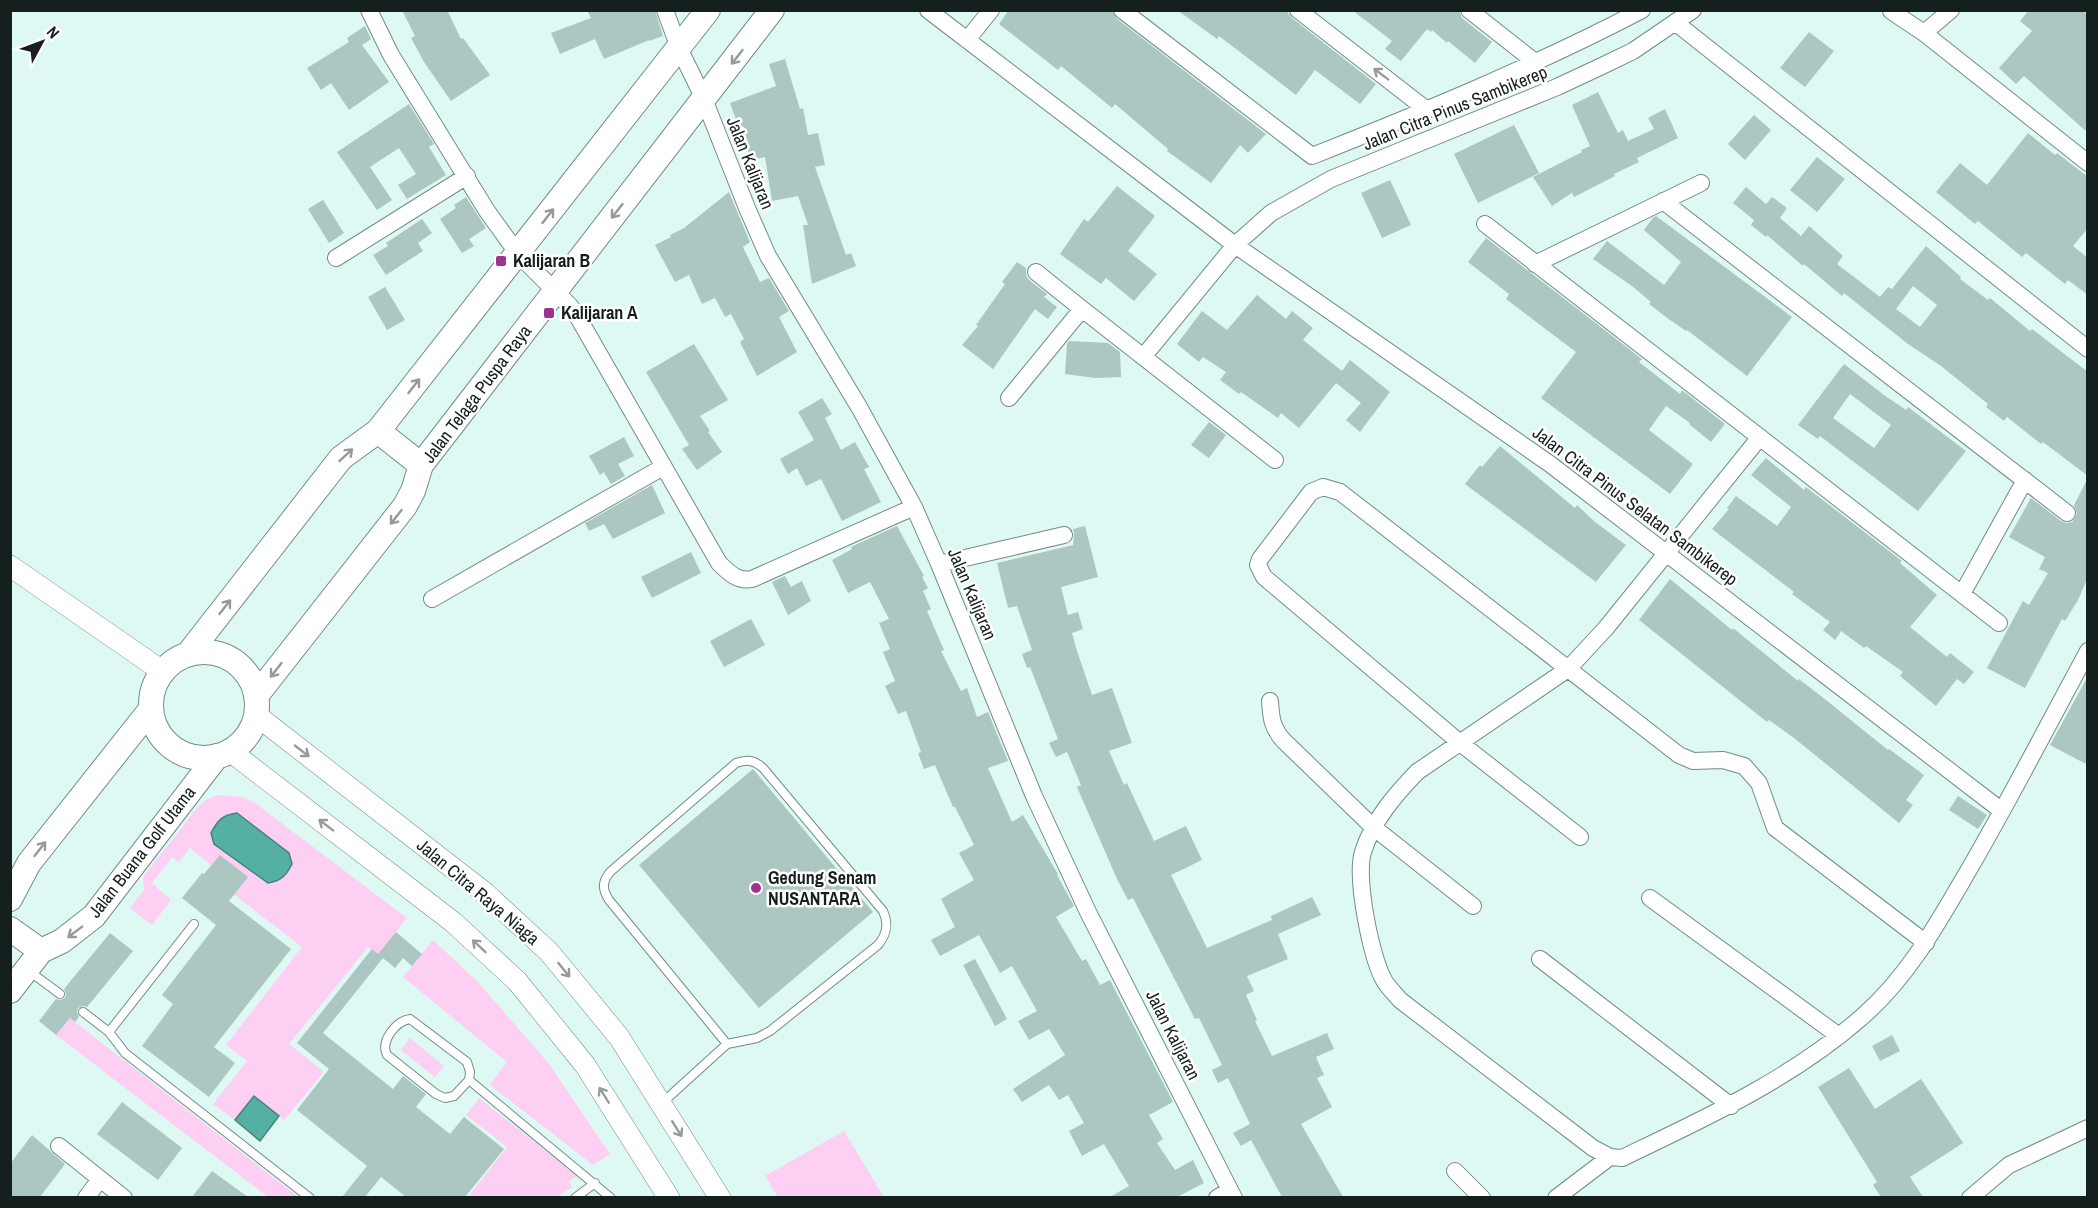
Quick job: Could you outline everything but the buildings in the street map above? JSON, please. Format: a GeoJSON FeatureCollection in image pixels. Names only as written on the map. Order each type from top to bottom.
{"type":"FeatureCollection","features":[{"type":"Feature","properties":{"kind":"main road"},"geometry":{"type":"LineString","coordinates":[[189,653],[341,458],[378,431],[708,10]]}},
{"type":"Feature","properties":{"kind":"main road","name":"Jalan Telaga Puspa Raya"},"geometry":{"type":"LineString","coordinates":[[256,705],[405,506],[413,491],[421,465],[772,10]]}},
{"type":"Feature","properties":{"kind":"main road"},"geometry":{"type":"LineString","coordinates":[[378,431],[421,465]]}},
{"type":"Feature","properties":{"kind":"main road"},"geometry":{"type":"LineString","coordinates":[[203,651],[232,660],[243,669],[252,682],[256,705],[251,729],[242,742],[223,754],[201,758],[186,755],[173,748],[158,730],[151,709],[151,696],[162,672],[169,664],[189,653],[203,651]]}},
{"type":"Feature","properties":{"kind":"main road"},"geometry":{"type":"LineString","coordinates":[[10,899],[29,863],[151,709]]}},
{"type":"Feature","properties":{"kind":"main road","name":"Jalan Buana Golf Utama"},"geometry":{"type":"LineString","coordinates":[[10,991],[34,961],[94,916],[223,754]]}},
{"type":"Feature","properties":{"kind":"main road"},"geometry":{"type":"LineString","coordinates":[[10,929],[34,961]]}},
{"type":"Feature","properties":{"kind":"street"},"geometry":{"type":"LineString","coordinates":[[369,10],[391,55],[487,211],[518,254],[571,307],[588,333],[719,563],[729,574],[745,580],[914,507]]}},
{"type":"Feature","properties":{"kind":"street","name":"Jalan Kalijaran"},"geometry":{"type":"LineString","coordinates":[[665,10],[768,256],[859,407],[914,507],[1034,796],[1088,912],[1227,1195]]}},
{"type":"Feature","properties":{"kind":"street","name":"Jalan Citra Pinus Selatan Sambikerep"},"geometry":{"type":"LineString","coordinates":[[928,10],[1235,245],[1514,439],[2002,811]]}},
{"type":"Feature","properties":{"kind":"street"},"geometry":{"type":"LineString","coordinates":[[968,40],[991,10]]}},
{"type":"Feature","properties":{"kind":"street"},"geometry":{"type":"LineString","coordinates":[[1122,10],[1312,156],[1427,110],[1641,11]]}},
{"type":"Feature","properties":{"kind":"street"},"geometry":{"type":"LineString","coordinates":[[1298,10],[1427,110]]}},
{"type":"Feature","properties":{"kind":"street"},"geometry":{"type":"LineString","coordinates":[[1469,10],[1535,62]]}},
{"type":"Feature","properties":{"kind":"street","name":"Jalan Citra Pinus Sambikerep"},"geometry":{"type":"LineString","coordinates":[[1143,357],[1235,245],[1271,213],[1331,179],[1566,83],[1633,51],[1693,10]]}},
{"type":"Feature","properties":{"kind":"street"},"geometry":{"type":"LineString","coordinates":[[1924,33],[1952,10]]}},
{"type":"Feature","properties":{"kind":"street"},"geometry":{"type":"LineString","coordinates":[[1891,11],[1924,33],[2088,164]]}},
{"type":"Feature","properties":{"kind":"street"},"geometry":{"type":"LineString","coordinates":[[1676,23],[2088,349]]}},
{"type":"Feature","properties":{"kind":"street"},"geometry":{"type":"LineString","coordinates":[[336,258],[466,176]]}},
{"type":"Feature","properties":{"kind":"street"},"geometry":{"type":"LineString","coordinates":[[1536,264],[1701,183]]}},
{"type":"Feature","properties":{"kind":"street"},"geometry":{"type":"LineString","coordinates":[[1664,201],[2067,513]]}},
{"type":"Feature","properties":{"kind":"street"},"geometry":{"type":"LineString","coordinates":[[1485,224],[1999,623]]}},
{"type":"Feature","properties":{"kind":"street"},"geometry":{"type":"LineString","coordinates":[[1036,272],[1275,460]]}},
{"type":"Feature","properties":{"kind":"street"},"geometry":{"type":"LineString","coordinates":[[1009,398],[1082,309]]}},
{"type":"Feature","properties":{"kind":"street"},"geometry":{"type":"LineString","coordinates":[[1760,437],[1606,628],[1568,669],[1417,772],[1396,794],[1373,827],[1363,851],[1360,865],[1366,919],[1378,966],[1385,982],[1400,1000],[1593,1148],[1610,1157],[1622,1158],[1731,1106],[1839,1036],[1885,996],[1926,943],[2002,811],[2088,651]]}},
{"type":"Feature","properties":{"kind":"street"},"geometry":{"type":"LineString","coordinates":[[432,599],[663,467]]}},
{"type":"Feature","properties":{"kind":"street"},"geometry":{"type":"LineString","coordinates":[[1962,594],[2025,480]]}},
{"type":"Feature","properties":{"kind":"street"},"geometry":{"type":"LineString","coordinates":[[1580,837],[1459,742],[1269,582],[1260,571],[1258,565],[1265,551],[1311,492],[1323,487],[1340,492],[1679,755],[1693,761],[1724,760],[1744,766],[1759,783],[1775,828],[1926,943]]}},
{"type":"Feature","properties":{"kind":"street"},"geometry":{"type":"LineString","coordinates":[[939,564],[1064,535]]}},
{"type":"Feature","properties":{"kind":"street"},"geometry":{"type":"LineString","coordinates":[[10,566],[162,672]]}},
{"type":"Feature","properties":{"kind":"street"},"geometry":{"type":"LineString","coordinates":[[1270,701],[1271,721],[1279,736],[1373,827],[1473,906]]}},
{"type":"Feature","properties":{"kind":"street","name":"Jalan Citra Raya Niaga"},"geometry":{"type":"LineString","coordinates":[[256,705],[485,893],[549,952],[619,1037],[720,1197]]}},
{"type":"Feature","properties":{"kind":"street"},"geometry":{"type":"LineString","coordinates":[[223,754],[453,922],[517,981],[585,1065],[669,1197]]}},
{"type":"Feature","properties":{"kind":"street"},"geometry":{"type":"LineString","coordinates":[[1650,898],[1839,1036]]}},
{"type":"Feature","properties":{"kind":"street"},"geometry":{"type":"LineString","coordinates":[[1540,959],[1731,1106]]}},
{"type":"Feature","properties":{"kind":"street"},"geometry":{"type":"LineString","coordinates":[[1970,1197],[2009,1165],[2088,1128]]}},
{"type":"Feature","properties":{"kind":"street"},"geometry":{"type":"LineString","coordinates":[[59,1146],[124,1197]]}},
{"type":"Feature","properties":{"kind":"street"},"geometry":{"type":"LineString","coordinates":[[1556,1197],[1610,1157]]}},
{"type":"Feature","properties":{"kind":"street"},"geometry":{"type":"LineString","coordinates":[[1455,1171],[1482,1197]]}},
{"type":"Feature","properties":{"kind":"street"},"geometry":{"type":"LineString","coordinates":[[86,1197],[100,1179]]}},
{"type":"Feature","properties":{"kind":"lane"},"geometry":{"type":"LineString","coordinates":[[661,1104],[727,1044],[757,1038],[771,1031],[878,945],[887,930],[887,919],[883,911],[763,768],[750,761],[736,763],[610,872],[603,884],[603,891],[609,900],[727,1044]]}},
{"type":"Feature","properties":{"kind":"lane"},"geometry":{"type":"LineString","coordinates":[[109,1032],[194,924]]}},
{"type":"Feature","properties":{"kind":"lane"},"geometry":{"type":"LineString","coordinates":[[34,961],[60,994]]}},
{"type":"Feature","properties":{"kind":"lane"},"geometry":{"type":"LineString","coordinates":[[83,1012],[109,1032],[125,1053],[310,1197]]}},
{"type":"Feature","properties":{"kind":"lane"},"geometry":{"type":"LineString","coordinates":[[403,1020],[415,1021],[466,1062],[470,1072],[469,1080],[454,1096],[450,1098],[440,1096],[387,1055],[384,1050],[387,1039],[403,1020]]}},
{"type":"Feature","properties":{"kind":"lane"},"geometry":{"type":"LineString","coordinates":[[469,1080],[611,1197]]}},
{"type":"Feature","properties":{"kind":"lane"},"geometry":{"type":"LineString","coordinates":[[575,1197],[595,1183]]}},
{"type":"Feature","properties":{"kind":"shaded area"},"geometry":{"type":"Polygon","coordinates":[[[218,795],[242,797],[255,803],[407,918],[378,954],[368,947],[289,1044],[324,1072],[284,1120],[254,1096],[235,1120],[213,1104],[247,1061],[226,1045],[302,947],[232,893],[234,884],[190,848],[179,862],[172,857],[152,883],[171,900],[152,925],[130,908],[144,890],[143,877],[197,808],[206,800],[218,795]]]}},
{"type":"Feature","properties":{"kind":"shaded area"},"geometry":{"type":"Polygon","coordinates":[[[237,813],[289,853],[292,864],[280,879],[268,883],[214,844],[211,833],[216,825],[224,817],[237,813]]]}},
{"type":"Feature","properties":{"kind":"shaded area"},"geometry":{"type":"Polygon","coordinates":[[[433,940],[478,982],[549,1064],[610,1154],[593,1165],[490,1085],[507,1062],[403,977],[433,940]]]}},
{"type":"Feature","properties":{"kind":"shaded area"},"geometry":{"type":"Polygon","coordinates":[[[70,1018],[298,1197],[268,1197],[56,1035],[70,1018]]]}},
{"type":"Feature","properties":{"kind":"shaded area"},"geometry":{"type":"Polygon","coordinates":[[[410,1038],[444,1066],[435,1077],[401,1050],[410,1038]]]}},
{"type":"Feature","properties":{"kind":"shaded area"},"geometry":{"type":"Polygon","coordinates":[[[254,1096],[279,1116],[260,1141],[235,1120],[254,1096]]]}},
{"type":"Feature","properties":{"kind":"shaded area"},"geometry":{"type":"Polygon","coordinates":[[[479,1098],[577,1176],[569,1181],[572,1187],[557,1197],[468,1197],[507,1147],[466,1115],[479,1098]]]}},
{"type":"Feature","properties":{"kind":"shaded area"},"geometry":{"type":"Polygon","coordinates":[[[844,1131],[884,1197],[778,1197],[765,1176],[844,1131]]]}},
{"type":"Feature","properties":{"kind":"place","name":"Kalijaran B"},"geometry":{"type":"Point","coordinates":[501,261]}},
{"type":"Feature","properties":{"kind":"place","name":"Kalijaran A"},"geometry":{"type":"Point","coordinates":[549,313]}},
{"type":"Feature","properties":{"kind":"place","name":"Gedung Senam NUSANTARA"},"geometry":{"type":"Point","coordinates":[756,888]}}]}
